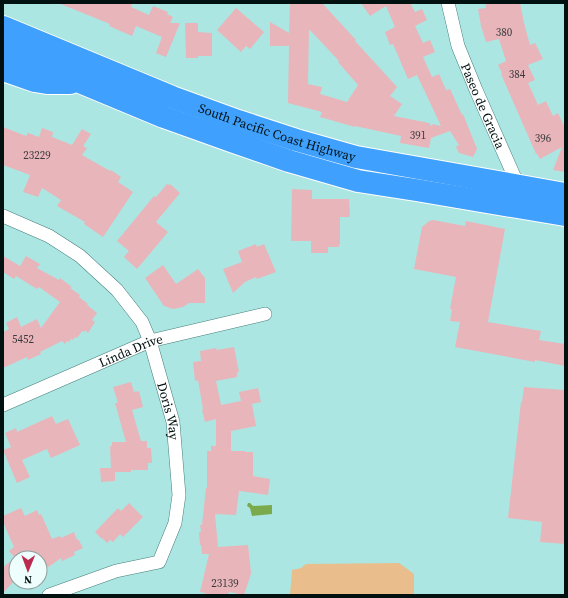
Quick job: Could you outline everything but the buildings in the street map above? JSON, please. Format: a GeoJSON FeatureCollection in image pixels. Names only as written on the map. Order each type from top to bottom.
{"type":"FeatureCollection","features":[{"type":"Feature","properties":{"kind":"highway","name":"South Pacific Coast Highway"},"geometry":{"type":"LineString","coordinates":[[3,27],[172,97],[296,140],[356,157],[565,194]]}},
{"type":"Feature","properties":{"kind":"highway","name":"South Pacific Coast Highway"},"geometry":{"type":"LineString","coordinates":[[3,50],[164,117],[231,142],[312,168],[358,181],[565,215]]}},
{"type":"Feature","properties":{"kind":"highway"},"geometry":{"type":"LineString","coordinates":[[3,70],[35,81],[47,83],[86,84]]}},
{"type":"Feature","properties":{"kind":"street","name":"Paseo de Gracia"},"geometry":{"type":"LineString","coordinates":[[448,3],[458,46],[518,185],[517,207]]}},
{"type":"Feature","properties":{"kind":"street","name":"Doris Way"},"geometry":{"type":"LineString","coordinates":[[3,216],[49,236],[80,256],[117,290],[142,322],[150,341],[173,422],[179,495],[175,523],[159,562],[116,571],[49,595]]}},
{"type":"Feature","properties":{"kind":"street","name":"Linda Drive"},"geometry":{"type":"LineString","coordinates":[[3,405],[150,341],[265,314]]}},
{"type":"Feature","properties":{"kind":"shaded area"},"geometry":{"type":"Polygon","coordinates":[[[248,503],[253,506],[272,505],[272,514],[252,516],[250,508],[247,506],[248,503]]]}},
{"type":"Feature","properties":{"kind":"shaded area"},"geometry":{"type":"Polygon","coordinates":[[[399,563],[414,574],[414,595],[290,595],[292,570],[301,568],[306,564],[399,563]]]}}]}
